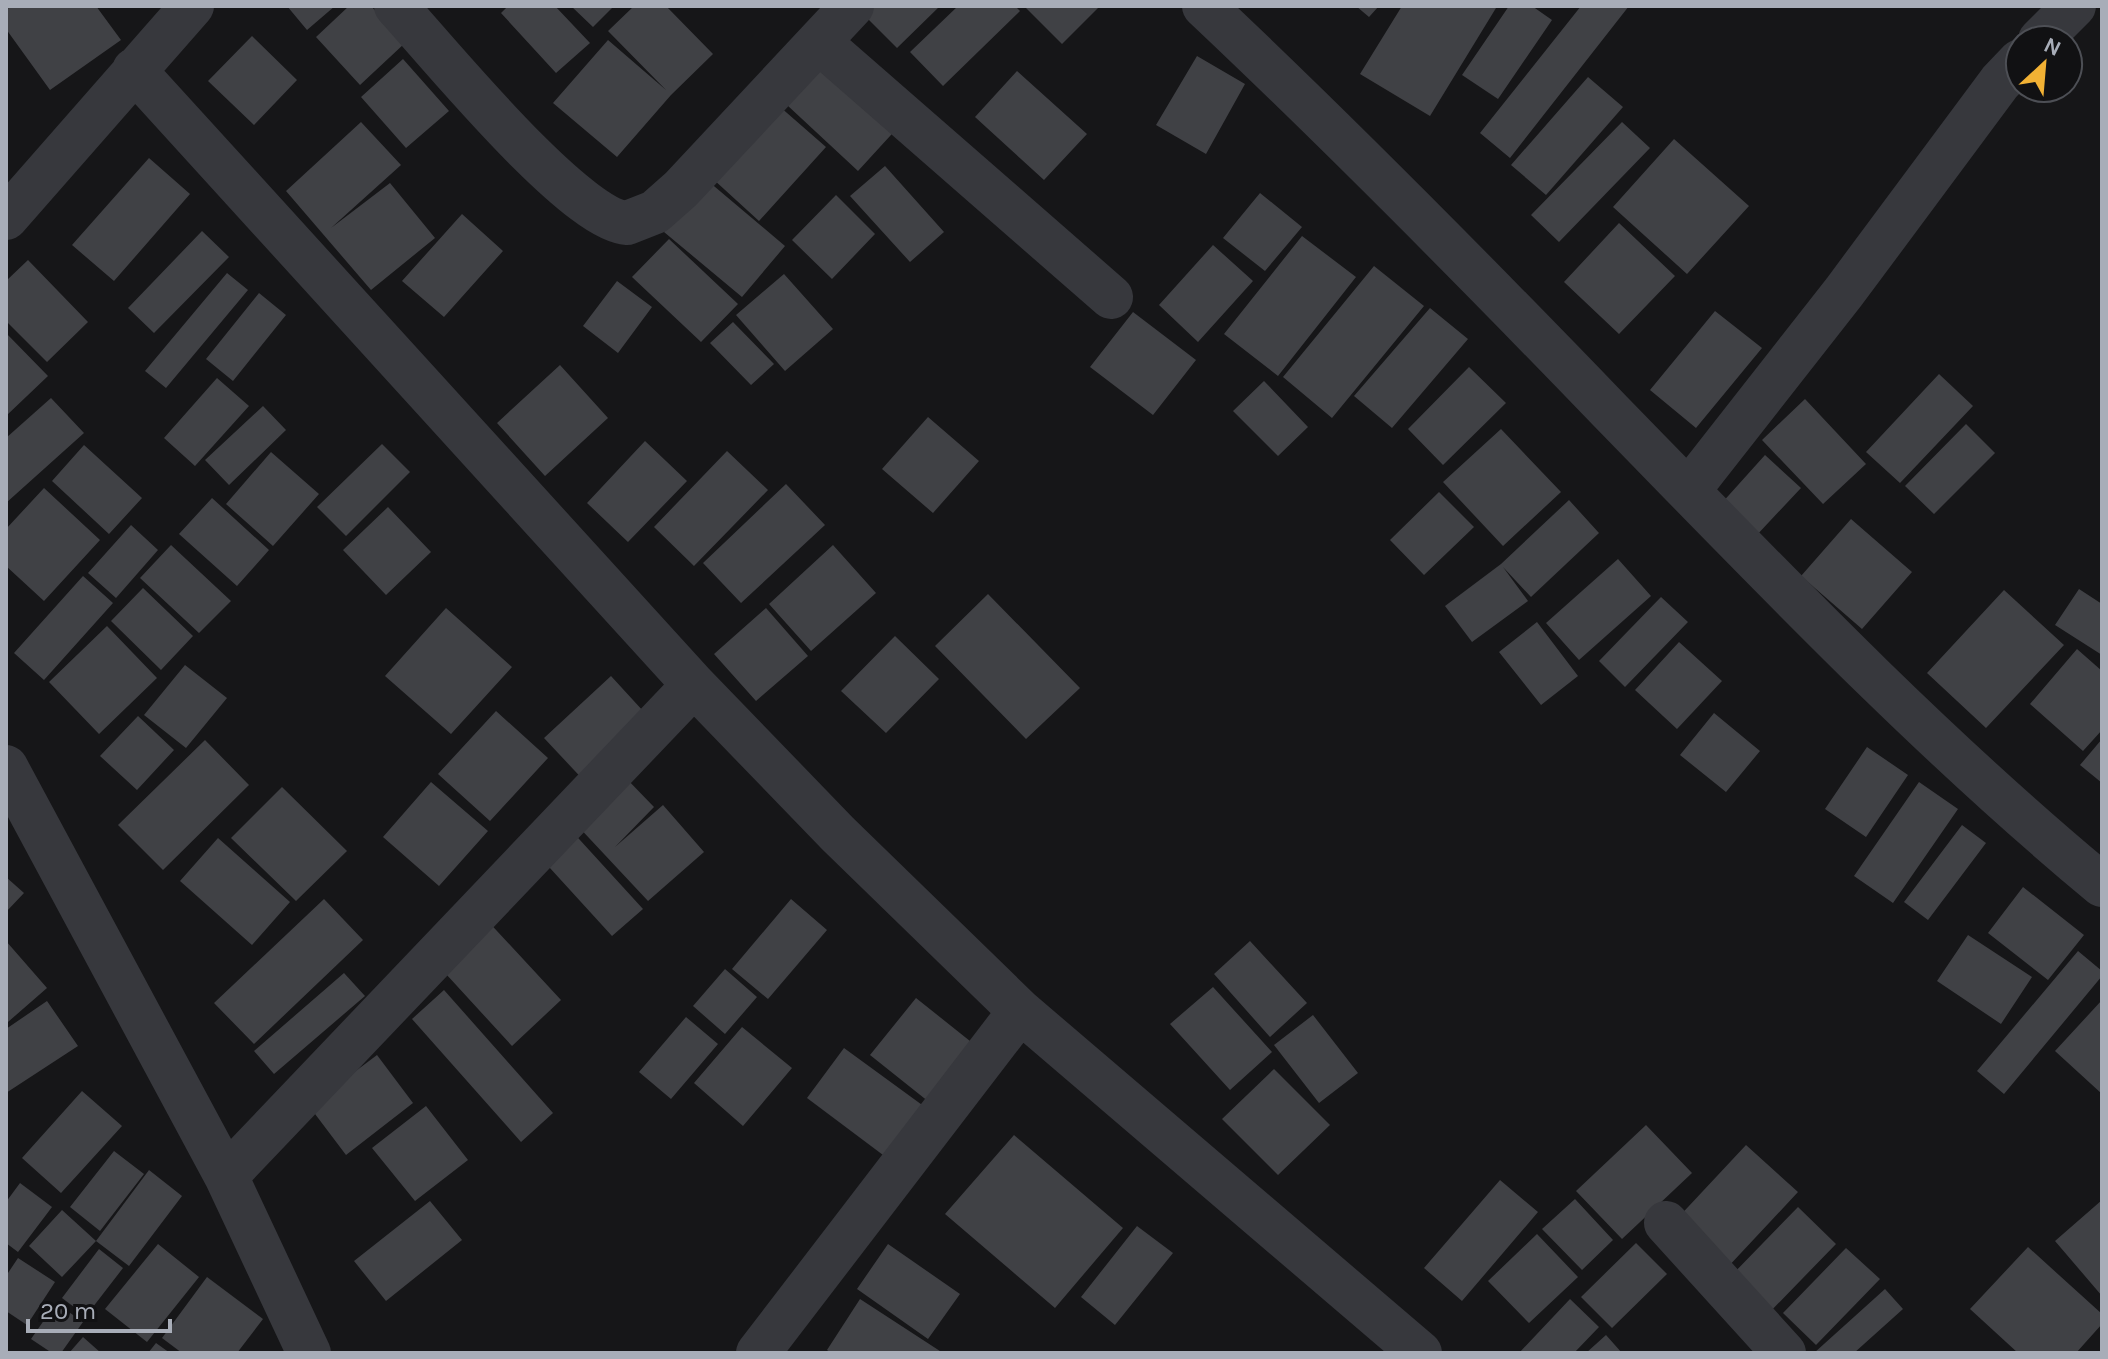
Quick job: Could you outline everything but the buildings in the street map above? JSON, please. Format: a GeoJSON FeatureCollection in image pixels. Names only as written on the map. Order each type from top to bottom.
{"type":"FeatureCollection","features":[{"type":"Feature","properties":{"kind":"street"},"geometry":{"type":"LineString","coordinates":[[396,6],[548,174],[590,207],[621,223],[633,223],[655,212],[681,189],[852,6]]}},
{"type":"Feature","properties":{"kind":"street"},"geometry":{"type":"LineString","coordinates":[[1204,6],[1418,213],[1897,702],[2102,885]]}},
{"type":"Feature","properties":{"kind":"street"},"geometry":{"type":"LineString","coordinates":[[2056,24],[2074,6]]}},
{"type":"Feature","properties":{"kind":"street"},"geometry":{"type":"LineString","coordinates":[[6,218],[134,70],[170,14]]}},
{"type":"Feature","properties":{"kind":"street"},"geometry":{"type":"LineString","coordinates":[[819,42],[1111,297]]}},
{"type":"Feature","properties":{"kind":"street"},"geometry":{"type":"LineString","coordinates":[[134,70],[694,685],[838,834],[1020,1011],[1420,1353]]}},
{"type":"Feature","properties":{"kind":"street"},"geometry":{"type":"LineString","coordinates":[[1688,491],[1844,292],[2004,80]]}},
{"type":"Feature","properties":{"kind":"street"},"geometry":{"type":"LineString","coordinates":[[226,1176],[694,685]]}},
{"type":"Feature","properties":{"kind":"street"},"geometry":{"type":"LineString","coordinates":[[6,767],[226,1176],[309,1353]]}},
{"type":"Feature","properties":{"kind":"street"},"geometry":{"type":"LineString","coordinates":[[758,1353],[1020,1011]]}},
{"type":"Feature","properties":{"kind":"street"},"geometry":{"type":"LineString","coordinates":[[1666,1223],[1784,1353]]}}]}
